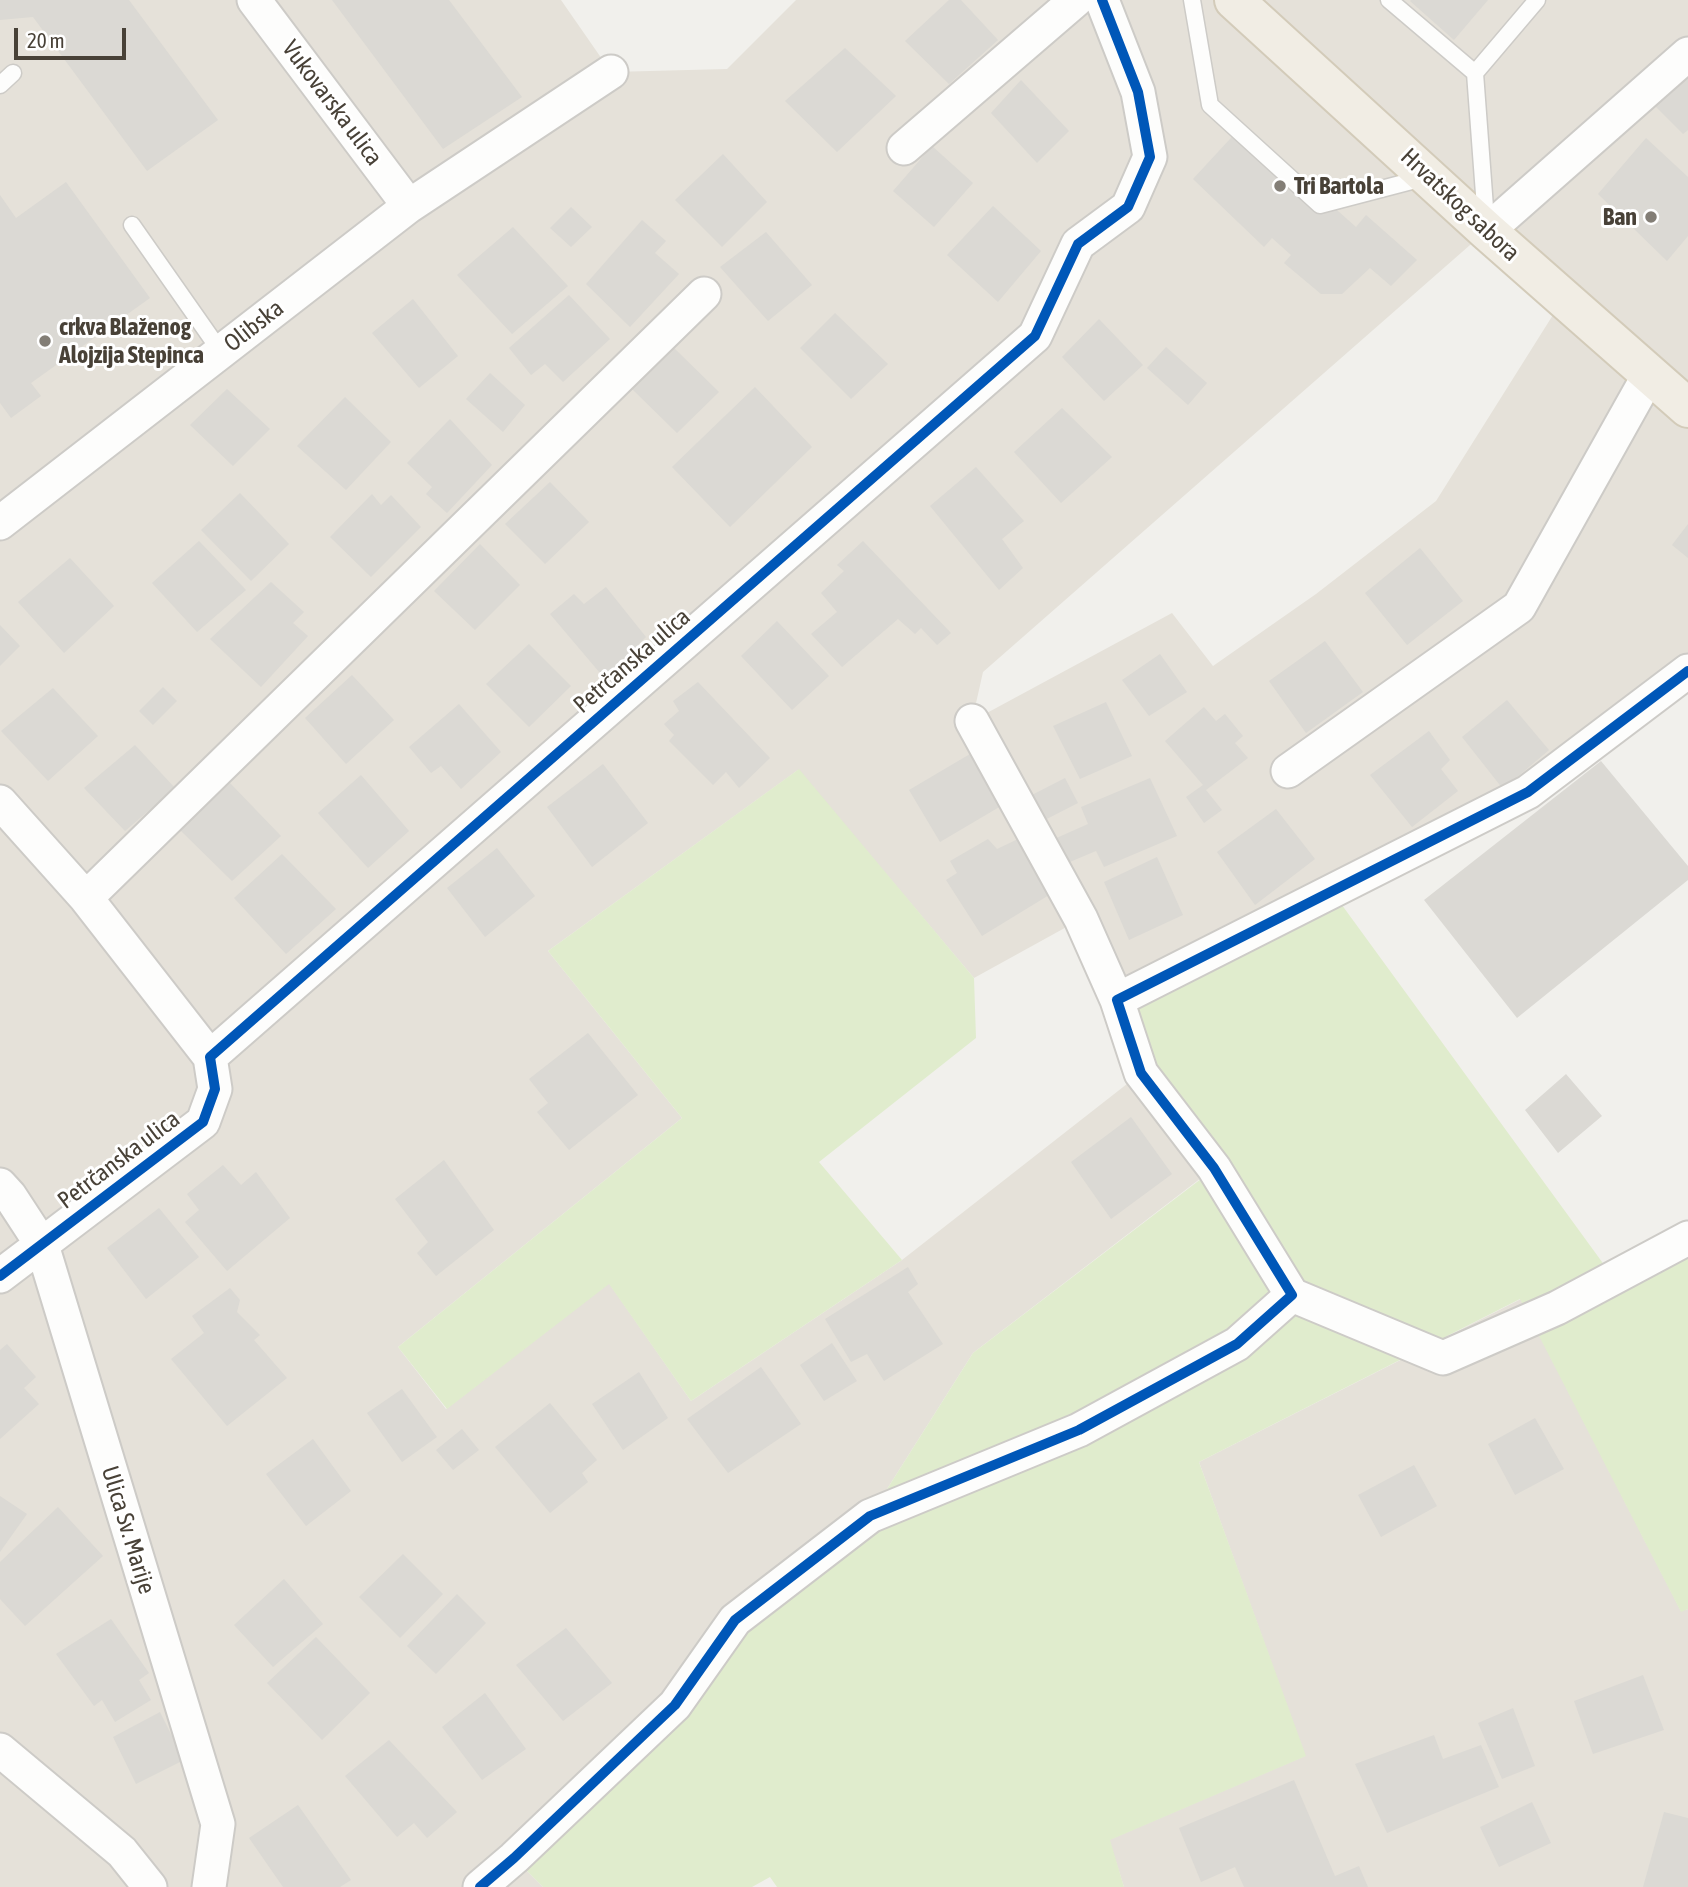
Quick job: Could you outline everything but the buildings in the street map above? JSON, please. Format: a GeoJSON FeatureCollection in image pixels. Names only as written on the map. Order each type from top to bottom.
{"type":"FeatureCollection","features":[{"type":"Feature","properties":{"kind":"main road","name":"Hrvatskog sabora"},"geometry":{"type":"LineString","coordinates":[[1234,0],[1486,231],[1688,407]]}},
{"type":"Feature","properties":{"kind":"street","name":"Vukovarska ulica"},"geometry":{"type":"LineString","coordinates":[[254,0],[409,206]]}},
{"type":"Feature","properties":{"kind":"street"},"geometry":{"type":"LineString","coordinates":[[904,148],[1076,0]]}},
{"type":"Feature","properties":{"kind":"street","name":"Petrčanska ulica"},"geometry":{"type":"LineString","coordinates":[[0,1276],[203,1122],[215,1089],[210,1057],[1035,336],[1078,244],[1128,207],[1150,157],[1138,92],[1102,0]]}},
{"type":"Feature","properties":{"kind":"street"},"geometry":{"type":"LineString","coordinates":[[1486,231],[1688,54]]}},
{"type":"Feature","properties":{"kind":"street","name":"Olibska"},"geometry":{"type":"LineString","coordinates":[[1,521],[409,206],[611,72]]}},
{"type":"Feature","properties":{"kind":"street"},"geometry":{"type":"LineString","coordinates":[[86,898],[704,295]]}},
{"type":"Feature","properties":{"kind":"street"},"geometry":{"type":"LineString","coordinates":[[1288,771],[1519,607],[1649,375]]}},
{"type":"Feature","properties":{"kind":"street"},"geometry":{"type":"LineString","coordinates":[[1117,1000],[1528,792],[1688,671]]}},
{"type":"Feature","properties":{"kind":"street"},"geometry":{"type":"LineString","coordinates":[[972,721],[1081,919],[1117,1000],[1141,1073],[1214,1168],[1292,1295],[1443,1358],[1557,1308],[1688,1238]]}},
{"type":"Feature","properties":{"kind":"street"},"geometry":{"type":"LineString","coordinates":[[0,802],[86,898],[210,1057]]}},
{"type":"Feature","properties":{"kind":"street","name":"Ulica Sv. Marije"},"geometry":{"type":"LineString","coordinates":[[0,1185],[42,1245],[218,1824],[209,1887]]}},
{"type":"Feature","properties":{"kind":"street"},"geometry":{"type":"LineString","coordinates":[[480,1887],[675,1705],[735,1620],[870,1516],[1079,1430],[1237,1344],[1292,1295]]}},
{"type":"Feature","properties":{"kind":"street"},"geometry":{"type":"LineString","coordinates":[[0,1750],[122,1852],[150,1887]]}},
{"type":"Feature","properties":{"kind":"lane"},"geometry":{"type":"LineString","coordinates":[[1192,0],[1210,105],[1320,205],[1429,177]]}},
{"type":"Feature","properties":{"kind":"lane"},"geometry":{"type":"LineString","coordinates":[[1389,0],[1475,73]]}},
{"type":"Feature","properties":{"kind":"lane"},"geometry":{"type":"LineString","coordinates":[[1486,231],[1475,73],[1537,0]]}},
{"type":"Feature","properties":{"kind":"lane"},"geometry":{"type":"LineString","coordinates":[[0,85],[13,74]]}},
{"type":"Feature","properties":{"kind":"lane"},"geometry":{"type":"LineString","coordinates":[[132,225],[222,352]]}},
{"type":"Feature","properties":{"kind":"shaded area"},"geometry":{"type":"Polygon","coordinates":[[[0,0],[561,0],[611,72],[727,69],[796,0],[1688,0],[1688,671],[1528,792],[1117,1000],[1081,919],[974,978],[798,770],[548,951],[682,1118],[398,1347],[446,1409],[609,1283],[691,1401],[902,1260],[1141,1073],[1214,1168],[973,1353],[870,1516],[514,1858],[543,1887],[0,1887],[0,0]],[[1486,231],[983,672],[972,721],[1172,613],[1213,666],[1316,594],[1436,501],[1563,299],[1486,231]]]}},
{"type":"Feature","properties":{"kind":"shaded area"},"geometry":{"type":"Polygon","coordinates":[[[1521,1299],[1681,1611],[1688,1609],[1688,1887],[1124,1887],[1109,1840],[1305,1756],[1199,1462],[1521,1299]]]}},
{"type":"Feature","properties":{"kind":"green space"},"geometry":{"type":"Polygon","coordinates":[[[799,769],[974,978],[976,1038],[819,1162],[902,1260],[691,1401],[609,1284],[447,1409],[398,1347],[682,1118],[548,951],[799,769]]]}},
{"type":"Feature","properties":{"kind":"green space"},"geometry":{"type":"Polygon","coordinates":[[[1331,890],[1613,1277],[1688,1242],[1688,1609],[1681,1612],[1520,1299],[1199,1462],[1306,1756],[1110,1840],[1124,1887],[777,1887],[770,1877],[752,1887],[543,1887],[514,1858],[732,1624],[870,1516],[973,1353],[1214,1169],[1117,1000],[1331,890]]]}},
{"type":"Feature","properties":{"kind":"cycle path"},"geometry":{"type":"LineString","coordinates":[[0,1276],[203,1122],[215,1089],[210,1057],[1035,336],[1078,244],[1128,207],[1150,157],[1138,92],[1102,0]]}},
{"type":"Feature","properties":{"kind":"cycle path"},"geometry":{"type":"LineString","coordinates":[[480,1887],[675,1705],[735,1620],[870,1516],[1079,1430],[1237,1344],[1292,1295],[1214,1168],[1141,1073],[1117,1000],[1528,792],[1688,671]]}},
{"type":"Feature","properties":{"kind":"place","name":"Tri Bartola"},"geometry":{"type":"Point","coordinates":[1280,186]}},
{"type":"Feature","properties":{"kind":"place","name":"Ban"},"geometry":{"type":"Point","coordinates":[1651,217]}},
{"type":"Feature","properties":{"kind":"place","name":"crkva Blaženog Alojzija Stepinca"},"geometry":{"type":"Point","coordinates":[45,341]}}]}
